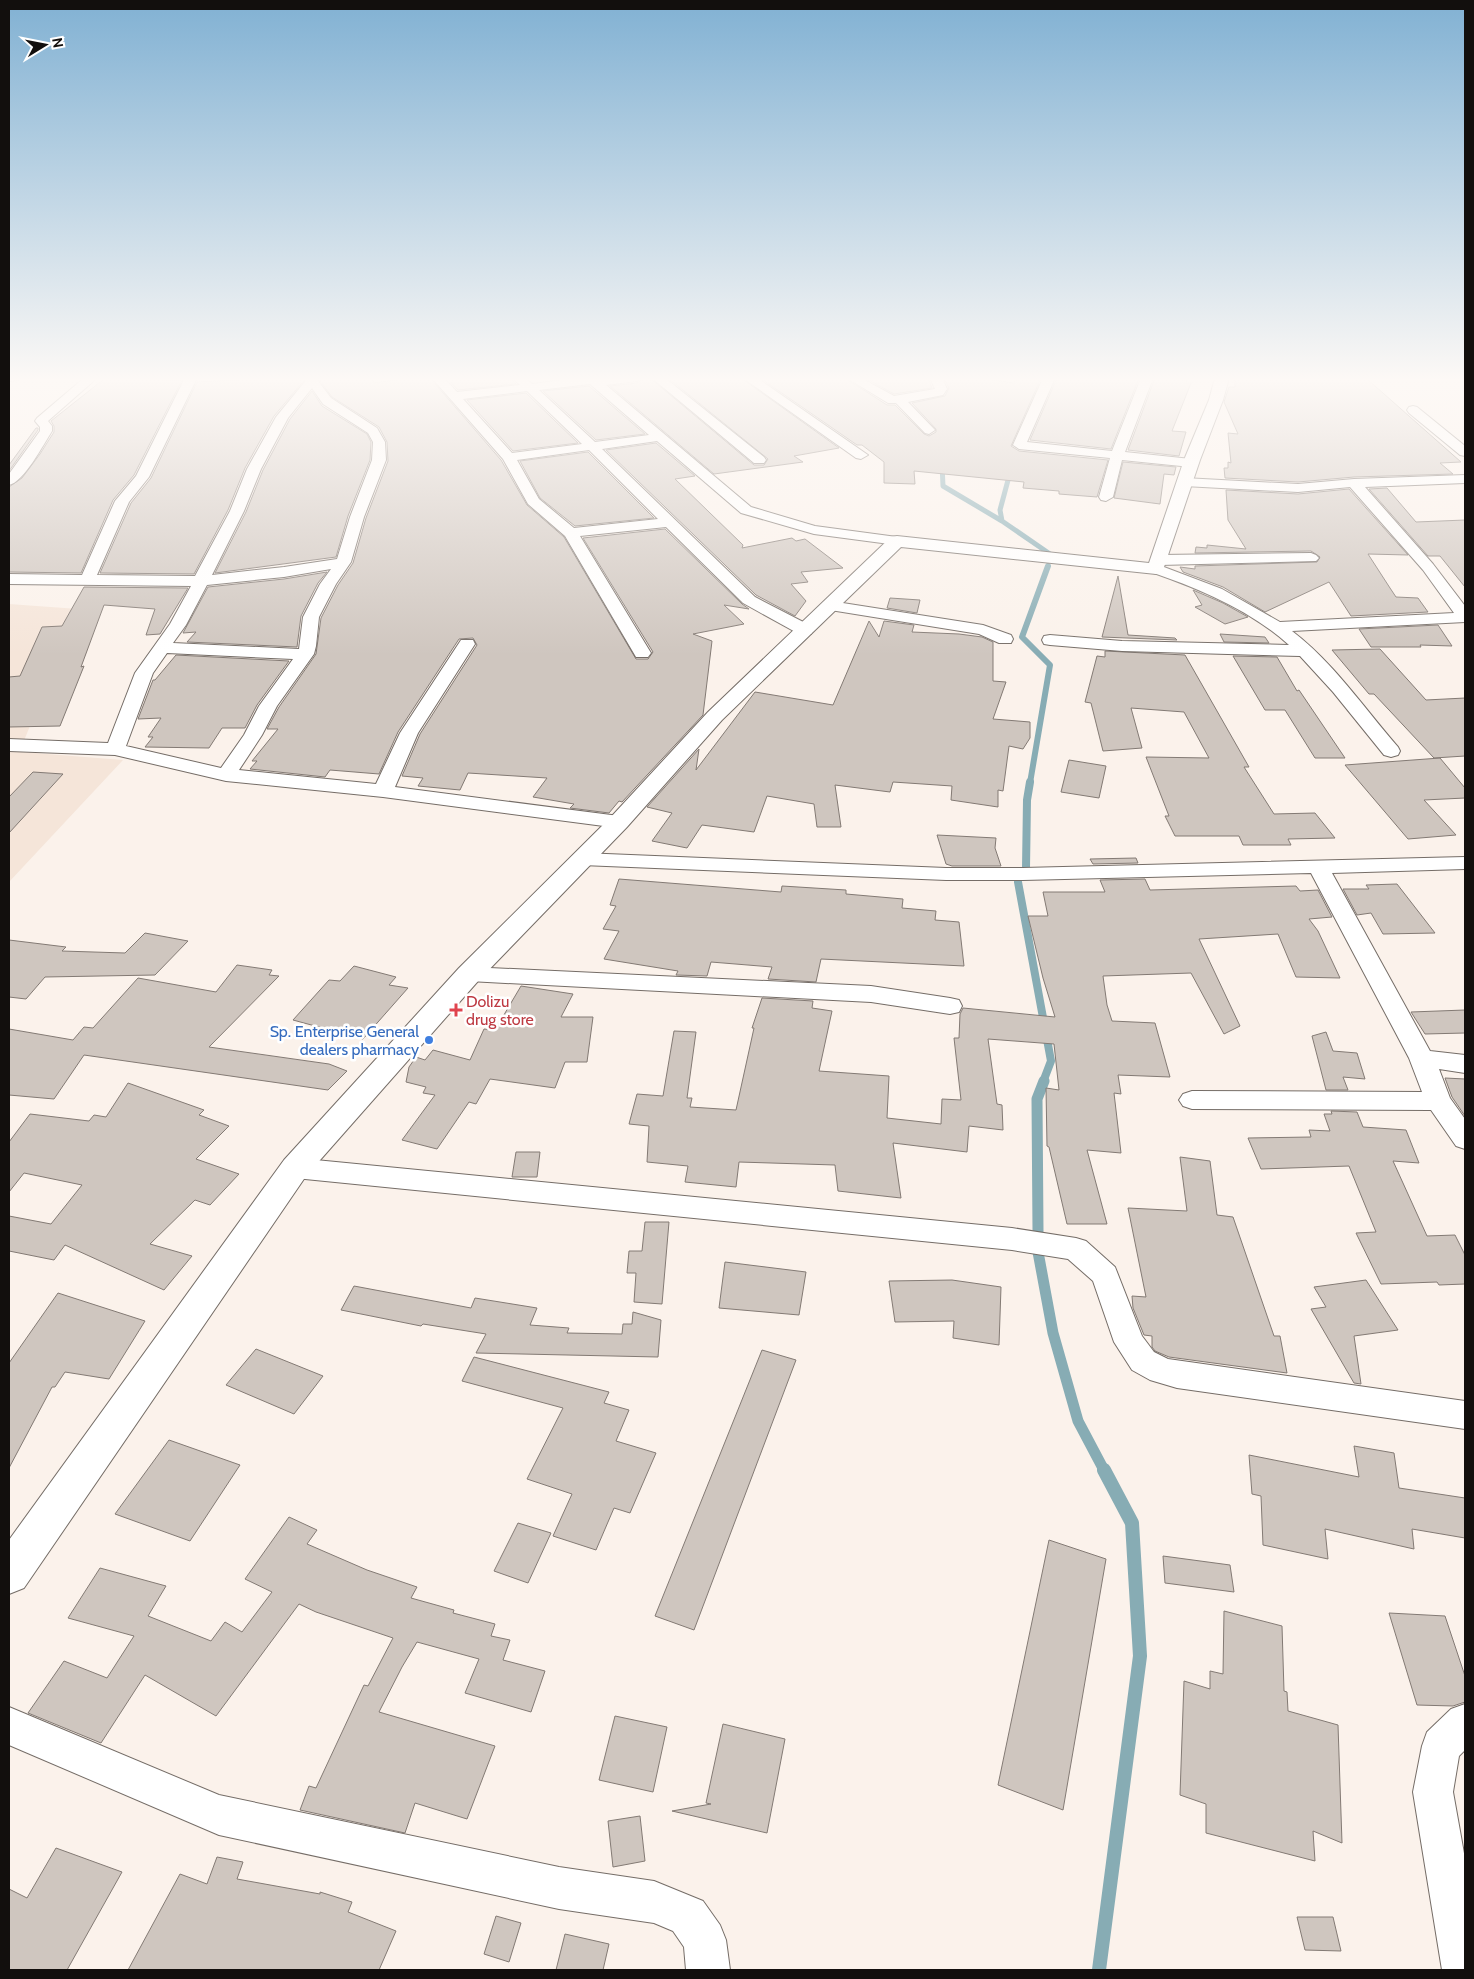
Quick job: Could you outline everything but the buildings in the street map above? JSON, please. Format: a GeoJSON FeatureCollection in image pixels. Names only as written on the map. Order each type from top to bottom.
{"type":"FeatureCollection","features":[{"type":"Feature","properties":{"kind":"street"},"geometry":{"type":"LineString","coordinates":[[9,481],[19,470]]}},
{"type":"Feature","properties":{"kind":"street"},"geometry":{"type":"LineString","coordinates":[[88,580],[122,501],[145,470]]}},
{"type":"Feature","properties":{"kind":"street"},"geometry":{"type":"LineString","coordinates":[[114,749],[144,673],[178,625],[237,511],[253,470]]}},
{"type":"Feature","properties":{"kind":"street"},"geometry":{"type":"LineString","coordinates":[[226,775],[253,735],[268,706],[305,654],[308,646],[307,639],[311,617],[328,584],[343,562],[357,517],[375,470]]}},
{"type":"Feature","properties":{"kind":"street"},"geometry":{"type":"LineString","coordinates":[[516,470],[533,501],[571,534],[642,653]]}},
{"type":"Feature","properties":{"kind":"street"},"geometry":{"type":"LineString","coordinates":[[616,470],[749,600],[804,630]]}},
{"type":"Feature","properties":{"kind":"street"},"geometry":{"type":"LineString","coordinates":[[700,470],[746,510],[814,530],[897,542],[1158,565],[1311,558]]}},
{"type":"Feature","properties":{"kind":"street"},"geometry":{"type":"LineString","coordinates":[[1106,497],[1113,470]]}},
{"type":"Feature","properties":{"kind":"street"},"geometry":{"type":"LineString","coordinates":[[1158,565],[1188,470]]}},
{"type":"Feature","properties":{"kind":"street"},"geometry":{"type":"LineString","coordinates":[[1184,482],[1298,488],[1354,483],[1465,479]]}},
{"type":"Feature","properties":{"kind":"street"},"geometry":{"type":"LineString","coordinates":[[1354,483],[1428,567],[1465,616]]}},
{"type":"Feature","properties":{"kind":"street"},"geometry":{"type":"LineString","coordinates":[[571,534],[669,522]]}},
{"type":"Feature","properties":{"kind":"street"},"geometry":{"type":"LineString","coordinates":[[9,1574],[295,1168],[469,974],[619,822],[715,716],[897,542]]}},
{"type":"Feature","properties":{"kind":"street"},"geometry":{"type":"LineString","coordinates":[[9,579],[200,580],[284,572],[343,562]]}},
{"type":"Feature","properties":{"kind":"street"},"geometry":{"type":"LineString","coordinates":[[1158,565],[1195,582],[1277,627],[1306,651],[1325,671],[1391,751]]}},
{"type":"Feature","properties":{"kind":"street"},"geometry":{"type":"LineString","coordinates":[[830,606],[983,630],[1005,639]]}},
{"type":"Feature","properties":{"kind":"street"},"geometry":{"type":"LineString","coordinates":[[1277,627],[1465,616]]}},
{"type":"Feature","properties":{"kind":"street"},"geometry":{"type":"LineString","coordinates":[[1050,640],[1122,646],[1306,651]]}},
{"type":"Feature","properties":{"kind":"street"},"geometry":{"type":"LineString","coordinates":[[383,791],[409,733],[467,644]]}},
{"type":"Feature","properties":{"kind":"street"},"geometry":{"type":"LineString","coordinates":[[162,648],[305,654]]}},
{"type":"Feature","properties":{"kind":"street"},"geometry":{"type":"LineString","coordinates":[[10,746],[114,749],[226,775],[383,791],[619,822]]}},
{"type":"Feature","properties":{"kind":"street"},"geometry":{"type":"LineString","coordinates":[[582,859],[946,874],[1465,863]]}},
{"type":"Feature","properties":{"kind":"street"},"geometry":{"type":"LineString","coordinates":[[1318,867],[1422,1058],[1438,1101],[1465,1139]]}},
{"type":"Feature","properties":{"kind":"street"},"geometry":{"type":"LineString","coordinates":[[469,974],[871,994],[950,1006]]}},
{"type":"Feature","properties":{"kind":"street"},"geometry":{"type":"LineString","coordinates":[[1422,1058],[1465,1064]]}},
{"type":"Feature","properties":{"kind":"street"},"geometry":{"type":"LineString","coordinates":[[1192,1100],[1438,1101]]}},
{"type":"Feature","properties":{"kind":"street"},"geometry":{"type":"LineString","coordinates":[[295,1168],[1012,1239],[1076,1249],[1105,1274],[1129,1342],[1143,1361],[1161,1371],[1178,1375],[1465,1415]]}},
{"type":"Feature","properties":{"kind":"street"},"geometry":{"type":"LineString","coordinates":[[1464,1970],[1433,1792],[1441,1746],[1465,1723]]}},
{"type":"Feature","properties":{"kind":"street"},"geometry":{"type":"LineString","coordinates":[[9,1726],[219,1814],[559,1888],[654,1902],[688,1916],[705,1940],[708,1970]]}},
{"type":"Feature","properties":{"kind":"shaded area"},"geometry":{"type":"Polygon","coordinates":[[[9,604],[78,609],[23,743],[9,742],[9,604]]]}},
{"type":"Feature","properties":{"kind":"shaded area"},"geometry":{"type":"Polygon","coordinates":[[[9,751],[123,760],[9,882],[9,751]]]}},
{"type":"Feature","properties":{"kind":"waterway"},"geometry":{"type":"LineString","coordinates":[[942,470],[943,486],[1002,521]]}},
{"type":"Feature","properties":{"kind":"waterway"},"geometry":{"type":"LineString","coordinates":[[1002,521],[1000,510],[1011,470]]}},
{"type":"Feature","properties":{"kind":"waterway"},"geometry":{"type":"LineString","coordinates":[[1002,521],[1050,554]]}},
{"type":"Feature","properties":{"kind":"waterway"},"geometry":{"type":"LineString","coordinates":[[1030,783],[1050,665],[1022,637],[1048,566]]}},
{"type":"Feature","properties":{"kind":"waterway"},"geometry":{"type":"LineString","coordinates":[[1026,868],[1027,800],[1030,782]]}},
{"type":"Feature","properties":{"kind":"waterway"},"geometry":{"type":"LineString","coordinates":[[1018,882],[1051,1061],[1043,1082]]}},
{"type":"Feature","properties":{"kind":"waterway"},"geometry":{"type":"LineString","coordinates":[[1038,1231],[1037,1099],[1044,1081]]}},
{"type":"Feature","properties":{"kind":"waterway"},"geometry":{"type":"LineString","coordinates":[[1038,1252],[1053,1333],[1078,1421],[1105,1472]]}},
{"type":"Feature","properties":{"kind":"waterway"},"geometry":{"type":"LineString","coordinates":[[1099,1970],[1140,1656],[1132,1523],[1104,1470]]}},
{"type":"Feature","properties":{"kind":"place","name":"Dolizu drug store"},"geometry":{"type":"Point","coordinates":[456,1010]}},
{"type":"Feature","properties":{"kind":"place","name":"Sp. Enterprise General dealers pharmacy"},"geometry":{"type":"Point","coordinates":[429,1040]}}]}
